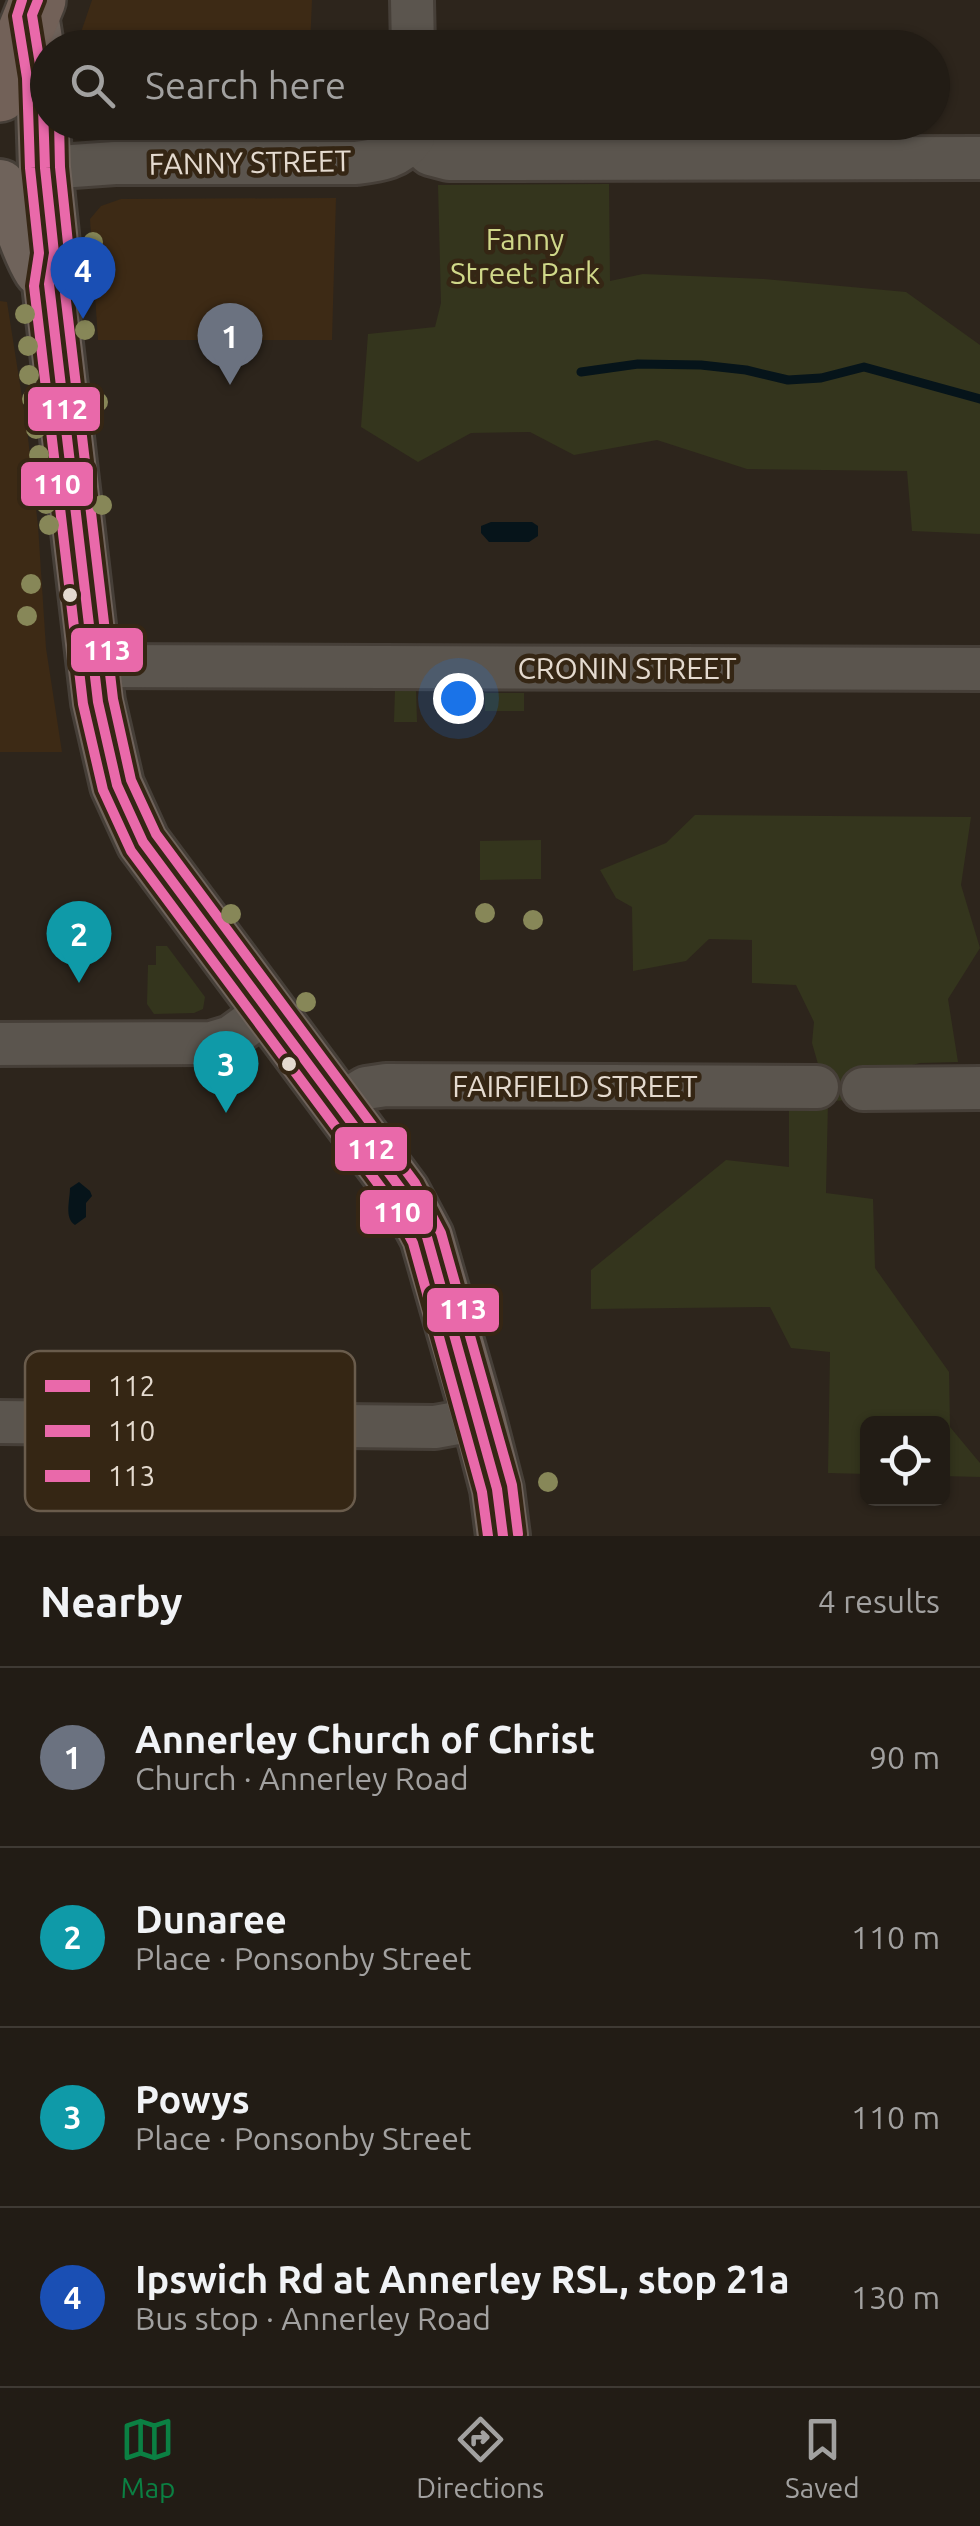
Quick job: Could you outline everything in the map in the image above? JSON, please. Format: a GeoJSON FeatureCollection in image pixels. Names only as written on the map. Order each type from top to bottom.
{"type":"FeatureCollection","features":[{"type":"Feature","properties":{"kind":"highway"},"geometry":{"type":"LineString","coordinates":[[0,94],[35,8]]}},
{"type":"Feature","properties":{"kind":"main road"},"geometry":{"type":"LineString","coordinates":[[30,136],[22,176],[54,253],[48,284],[98,702],[117,785],[143,842],[402,1192],[428,1236],[479,1419],[503,1536]]}},
{"type":"Feature","properties":{"kind":"street"},"geometry":{"type":"LineString","coordinates":[[412,0],[413,30]]}},
{"type":"Feature","properties":{"kind":"street","name":"FANNY STREET"},"geometry":{"type":"LineString","coordinates":[[22,176],[115,164],[384,160],[406,146],[409,140]]}},
{"type":"Feature","properties":{"kind":"street","name":"FANNY STREET"},"geometry":{"type":"LineString","coordinates":[[420,140],[438,158],[980,158]]}},
{"type":"Feature","properties":{"kind":"street","name":"CRONIN STREET"},"geometry":{"type":"LineString","coordinates":[[94,666],[980,669]]}},
{"type":"Feature","properties":{"kind":"street"},"geometry":{"type":"LineString","coordinates":[[0,1044],[211,1042],[231,1037],[268,1011]]}},
{"type":"Feature","properties":{"kind":"street","name":"FAIRFIELD STREET"},"geometry":{"type":"LineString","coordinates":[[338,1105],[366,1088],[397,1084],[817,1087]]}},
{"type":"Feature","properties":{"kind":"street"},"geometry":{"type":"LineString","coordinates":[[862,1089],[980,1088]]}},
{"type":"Feature","properties":{"kind":"street"},"geometry":{"type":"LineString","coordinates":[[355,1426],[435,1427],[479,1419]]}},
{"type":"Feature","properties":{"kind":"street"},"geometry":{"type":"LineString","coordinates":[[0,1422],[25,1422]]}},
{"type":"Feature","properties":{"kind":"shaded area"},"geometry":{"type":"Polygon","coordinates":[[[92,0],[312,0],[311,30],[82,30],[92,0]]]}},
{"type":"Feature","properties":{"kind":"shaded area"},"geometry":{"type":"Polygon","coordinates":[[[336,198],[332,340],[98,340],[90,219],[101,206],[121,199],[336,198]]]}},
{"type":"Feature","properties":{"kind":"shaded area"},"geometry":{"type":"Polygon","coordinates":[[[0,301],[7,302],[27,429],[46,648],[62,752],[0,752],[0,301]]]}},
{"type":"Feature","properties":{"kind":"shaded area"},"geometry":{"type":"Polygon","coordinates":[[[491,522],[532,522],[538,526],[538,536],[529,542],[489,542],[481,533],[481,526],[491,522]]]}},
{"type":"Feature","properties":{"kind":"shaded area"},"geometry":{"type":"Polygon","coordinates":[[[79,1182],[92,1196],[86,1203],[86,1217],[75,1225],[69,1213],[70,1188],[79,1182]]]}},
{"type":"Feature","properties":{"kind":"green space","name":"Fanny Street Park"},"geometry":{"type":"Polygon","coordinates":[[[609,184],[610,281],[643,274],[764,279],[906,292],[980,345],[980,534],[912,531],[907,471],[747,469],[657,440],[574,455],[530,432],[471,433],[418,462],[361,427],[368,334],[435,327],[441,303],[438,185],[609,184]]]}},
{"type":"Feature","properties":{"kind":"green space"},"geometry":{"type":"Polygon","coordinates":[[[416,688],[417,722],[394,722],[395,689],[416,688]]]}},
{"type":"Feature","properties":{"kind":"green space"},"geometry":{"type":"Polygon","coordinates":[[[485,693],[524,693],[524,711],[485,711],[485,693]]]}},
{"type":"Feature","properties":{"kind":"green space"},"geometry":{"type":"Polygon","coordinates":[[[695,815],[971,817],[961,885],[980,948],[948,999],[958,1062],[920,1063],[857,1079],[856,1100],[828,1101],[826,1193],[873,1199],[875,1268],[949,1372],[950,1416],[860,1416],[860,1474],[828,1473],[830,1352],[791,1348],[770,1307],[591,1309],[591,1270],[726,1160],[789,1167],[789,1100],[817,1099],[814,1022],[796,985],[752,983],[752,940],[709,939],[686,961],[633,971],[632,907],[616,898],[600,870],[666,843],[695,815]]]}},
{"type":"Feature","properties":{"kind":"green space"},"geometry":{"type":"Polygon","coordinates":[[[541,840],[541,879],[480,880],[480,841],[541,840]]]}},
{"type":"Feature","properties":{"kind":"green space"},"geometry":{"type":"Polygon","coordinates":[[[156,946],[167,946],[205,997],[203,1009],[194,1013],[154,1014],[147,1004],[148,965],[156,965],[156,946]]]}},
{"type":"Feature","properties":{"kind":"green space"},"geometry":{"type":"Polygon","coordinates":[[[950,1427],[980,1463],[980,1477],[950,1476],[950,1427]]]}},
{"type":"Feature","properties":{"kind":"waterway"},"geometry":{"type":"LineString","coordinates":[[581,372],[638,364],[701,365],[788,380],[821,378],[864,367],[980,399]]}},
{"type":"Feature","properties":{"kind":"transit line","name":"110"},"geometry":{"type":"LineString","coordinates":[[22,0],[17,16],[27,78],[30,168],[39,253],[34,286],[83,704],[103,790],[131,851],[390,1200],[413,1243],[482,1492],[488,1536]]}},
{"type":"Feature","properties":{"kind":"transit line","name":"112"},"geometry":{"type":"LineString","coordinates":[[34,30],[32,15],[38,0]]}},
{"type":"Feature","properties":{"kind":"transit line","name":"112"},"geometry":{"type":"LineString","coordinates":[[44,140],[54,253],[49,284],[98,702],[117,785],[143,842],[403,1192],[427,1237],[497,1489],[503,1536]]}},
{"type":"Feature","properties":{"kind":"transit line","name":"113"},"geometry":{"type":"LineString","coordinates":[[59,140],[69,253],[64,284],[113,699],[131,780],[156,834],[415,1183],[441,1233],[512,1485],[518,1534]]}},
{"type":"Feature","properties":{"kind":"place","name":"Ipswich Rd at Annerley RSL, stop 21a"},"geometry":{"type":"Point","coordinates":[83,319]}},
{"type":"Feature","properties":{"kind":"place","name":"Annerley Church of Christ"},"geometry":{"type":"Point","coordinates":[230,385]}},
{"type":"Feature","properties":{"kind":"place","name":"Dunaree"},"geometry":{"type":"Point","coordinates":[79,983]}},
{"type":"Feature","properties":{"kind":"place","name":"Powys"},"geometry":{"type":"Point","coordinates":[226,1113]}}]}
